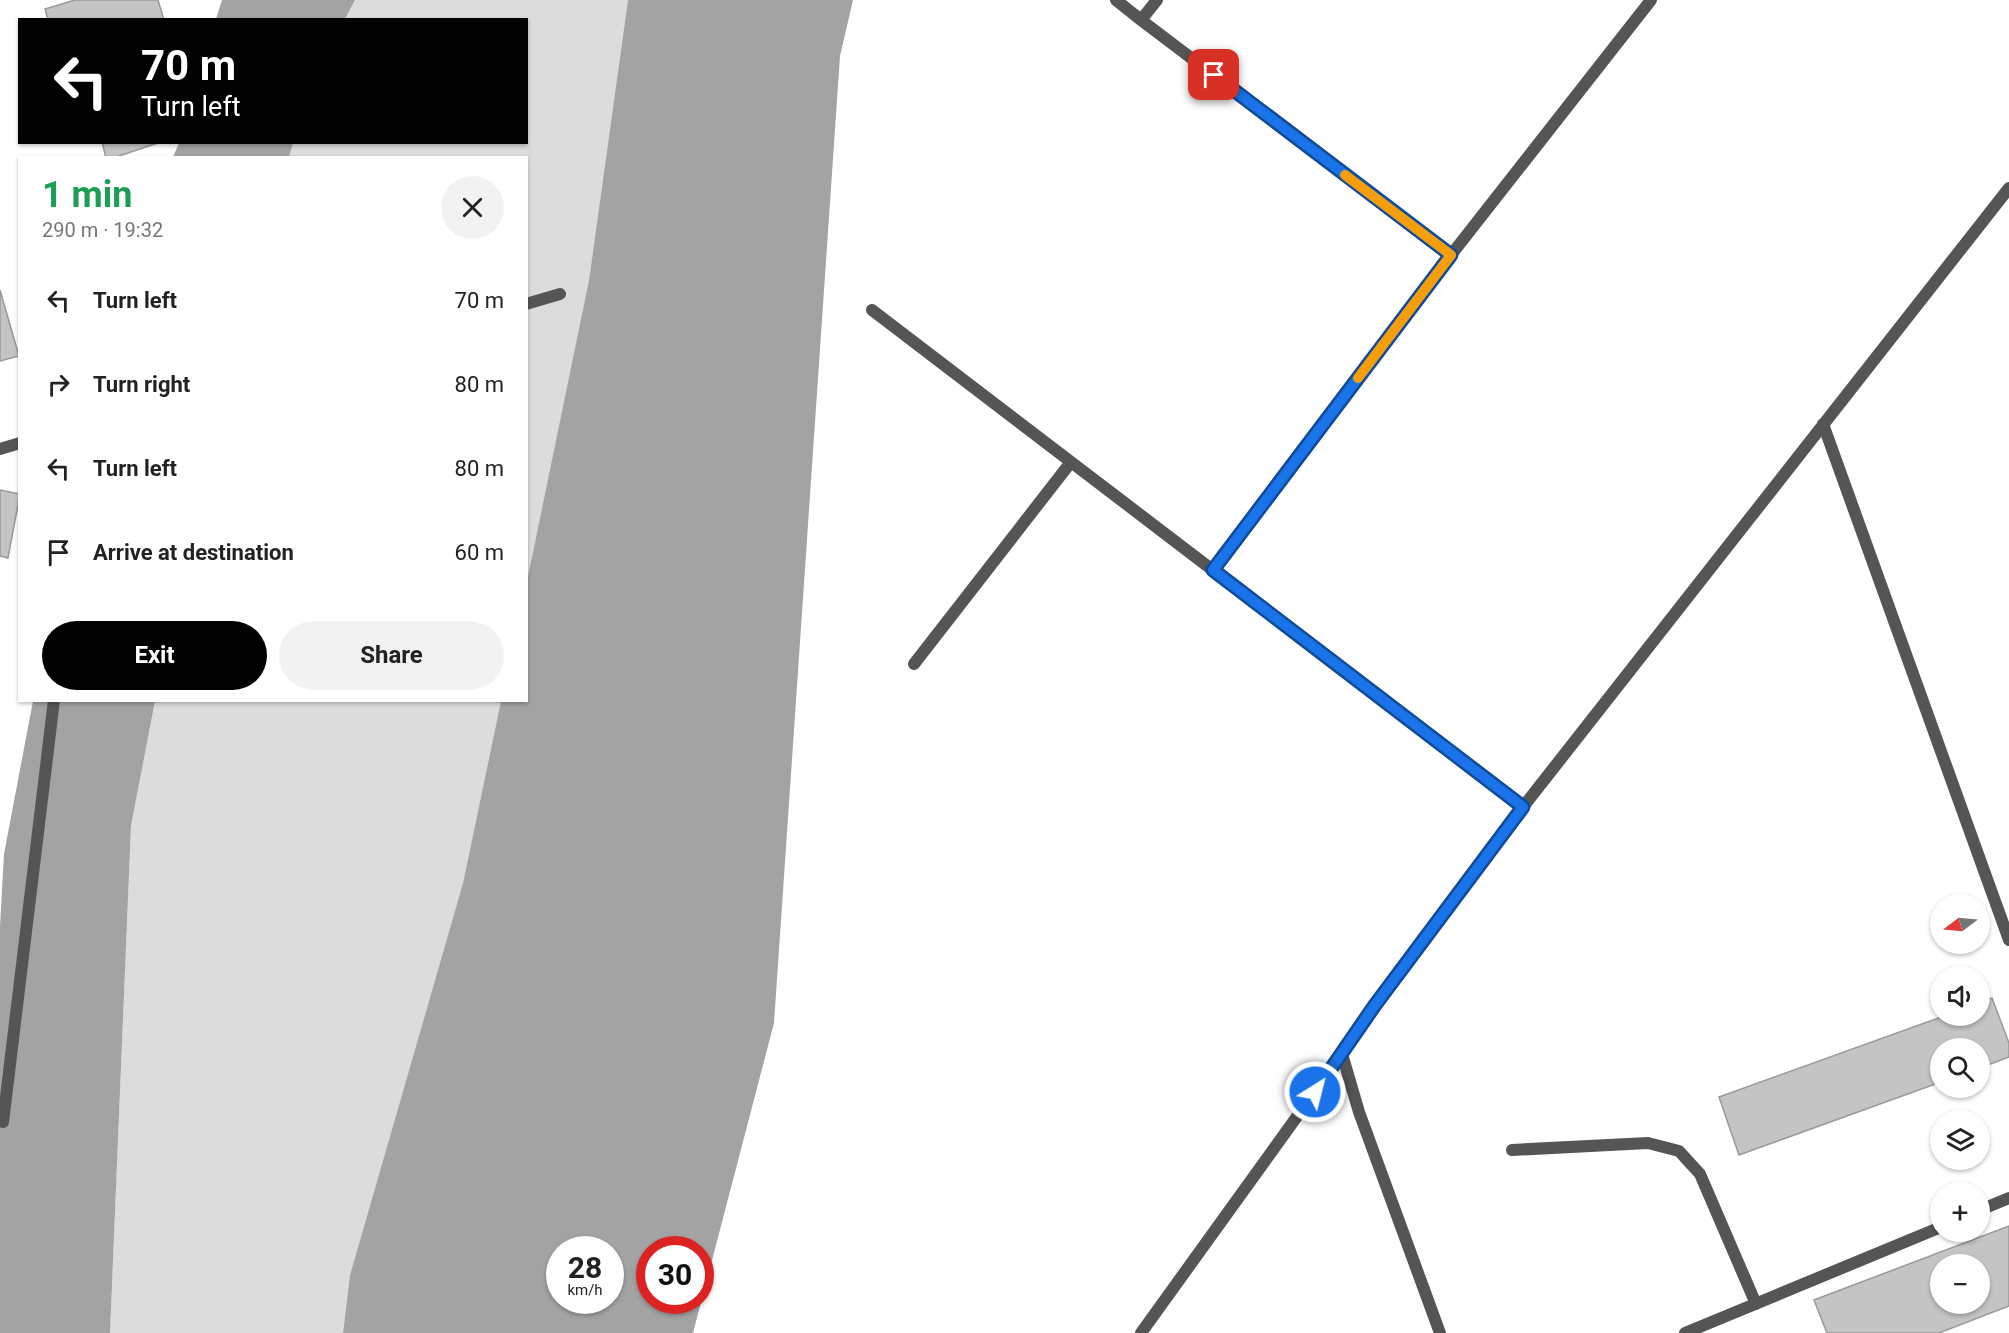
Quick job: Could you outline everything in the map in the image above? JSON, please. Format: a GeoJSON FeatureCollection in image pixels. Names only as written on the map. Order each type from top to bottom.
{"type":"FeatureCollection","features":[{"type":"Feature","properties":{"kind":"street"},"geometry":{"type":"LineString","coordinates":[[1116,0],[1451,255]]}},
{"type":"Feature","properties":{"kind":"street"},"geometry":{"type":"LineString","coordinates":[[1141,20],[1157,0]]}},
{"type":"Feature","properties":{"kind":"street"},"geometry":{"type":"LineString","coordinates":[[1213,570],[1451,255],[1651,0]]}},
{"type":"Feature","properties":{"kind":"street"},"geometry":{"type":"LineString","coordinates":[[1142,1333],[1375,1005],[1523,807],[2009,188]]}},
{"type":"Feature","properties":{"kind":"street"},"geometry":{"type":"LineString","coordinates":[[528,302],[560,294]]}},
{"type":"Feature","properties":{"kind":"street"},"geometry":{"type":"LineString","coordinates":[[872,310],[1523,807]]}},
{"type":"Feature","properties":{"kind":"street"},"geometry":{"type":"LineString","coordinates":[[1823,424],[2009,940]]}},
{"type":"Feature","properties":{"kind":"street"},"geometry":{"type":"LineString","coordinates":[[0,449],[18,444]]}},
{"type":"Feature","properties":{"kind":"street"},"geometry":{"type":"LineString","coordinates":[[914,664],[1071,462]]}},
{"type":"Feature","properties":{"kind":"street"},"geometry":{"type":"LineString","coordinates":[[3,1122],[54,702]]}},
{"type":"Feature","properties":{"kind":"street"},"geometry":{"type":"LineString","coordinates":[[1342,1054],[1359,1112],[1440,1333]]}},
{"type":"Feature","properties":{"kind":"street"},"geometry":{"type":"LineString","coordinates":[[1512,1150],[1648,1143],[1679,1151],[1700,1174],[1756,1304]]}},
{"type":"Feature","properties":{"kind":"street"},"geometry":{"type":"LineString","coordinates":[[1990,1206],[2009,1198]]}},
{"type":"Feature","properties":{"kind":"street"},"geometry":{"type":"LineString","coordinates":[[1685,1333],[1930,1232]]}},
{"type":"Feature","properties":{"kind":"shaded area"},"geometry":{"type":"Polygon","coordinates":[[[222,0],[355,0],[346,18],[216,18],[222,0]]]}},
{"type":"Feature","properties":{"kind":"shaded area"},"geometry":{"type":"Polygon","coordinates":[[[355,0],[628,0],[589,280],[528,576],[528,156],[290,156],[293,144],[528,144],[528,18],[346,18],[355,0]]]}},
{"type":"Feature","properties":{"kind":"shaded area"},"geometry":{"type":"Polygon","coordinates":[[[628,0],[853,0],[840,56],[774,1023],[714,1253],[714,1236],[636,1236],[636,1314],[698,1314],[693,1333],[343,1333],[350,1275],[463,883],[501,702],[528,702],[528,576],[589,280],[628,0]]]}},
{"type":"Feature","properties":{"kind":"shaded area"},"geometry":{"type":"Polygon","coordinates":[[[178,144],[293,144],[289,156],[173,156],[178,144]]]}},
{"type":"Feature","properties":{"kind":"shaded area"},"geometry":{"type":"Polygon","coordinates":[[[33,702],[155,702],[131,826],[110,1333],[0,1333],[0,926],[4,854],[33,702]]]}},
{"type":"Feature","properties":{"kind":"shaded area"},"geometry":{"type":"Polygon","coordinates":[[[155,702],[501,702],[463,883],[350,1275],[343,1333],[110,1333],[131,826],[155,702]]]}},
{"type":"Feature","properties":{"kind":"building"},"geometry":{"type":"Polygon","coordinates":[[[75,0],[158,0],[163,18],[47,18],[45,9],[75,0]]]}},
{"type":"Feature","properties":{"kind":"building"},"geometry":{"type":"Polygon","coordinates":[[[102,144],[155,144],[119,156],[106,156],[102,144]]]}},
{"type":"Feature","properties":{"kind":"building"},"geometry":{"type":"Polygon","coordinates":[[[0,290],[18,356],[0,361],[0,290]]]}},
{"type":"Feature","properties":{"kind":"building"},"geometry":{"type":"Polygon","coordinates":[[[0,490],[18,494],[18,505],[8,558],[0,556],[0,490]]]}},
{"type":"Feature","properties":{"kind":"building"},"geometry":{"type":"Polygon","coordinates":[[[1992,998],[2009,1043],[2009,1057],[1990,1064],[1990,1038],[1930,1038],[1930,1086],[1739,1155],[1719,1097],[1930,1021],[1930,1026],[1990,1026],[1990,999],[1992,998]]]}},
{"type":"Feature","properties":{"kind":"building"},"geometry":{"type":"Polygon","coordinates":[[[2009,1226],[2009,1306],[1990,1313],[1990,1254],[1935,1254],[1967,1242],[1990,1242],[1990,1233],[2009,1226]]]}},
{"type":"Feature","properties":{"kind":"building"},"geometry":{"type":"Polygon","coordinates":[[[1930,1256],[1930,1314],[1988,1314],[1939,1333],[1827,1333],[1814,1300],[1930,1256]]]}},
{"type":"Feature","properties":{"kind":"slow traffic"},"geometry":{"type":"LineString","coordinates":[[1345,175],[1451,255],[1358,378]]}},
{"type":"Feature","properties":{"kind":"route"},"geometry":{"type":"LineString","coordinates":[[1214,75],[1451,255],[1213,570],[1523,807],[1375,1005],[1315,1092]]}}]}
